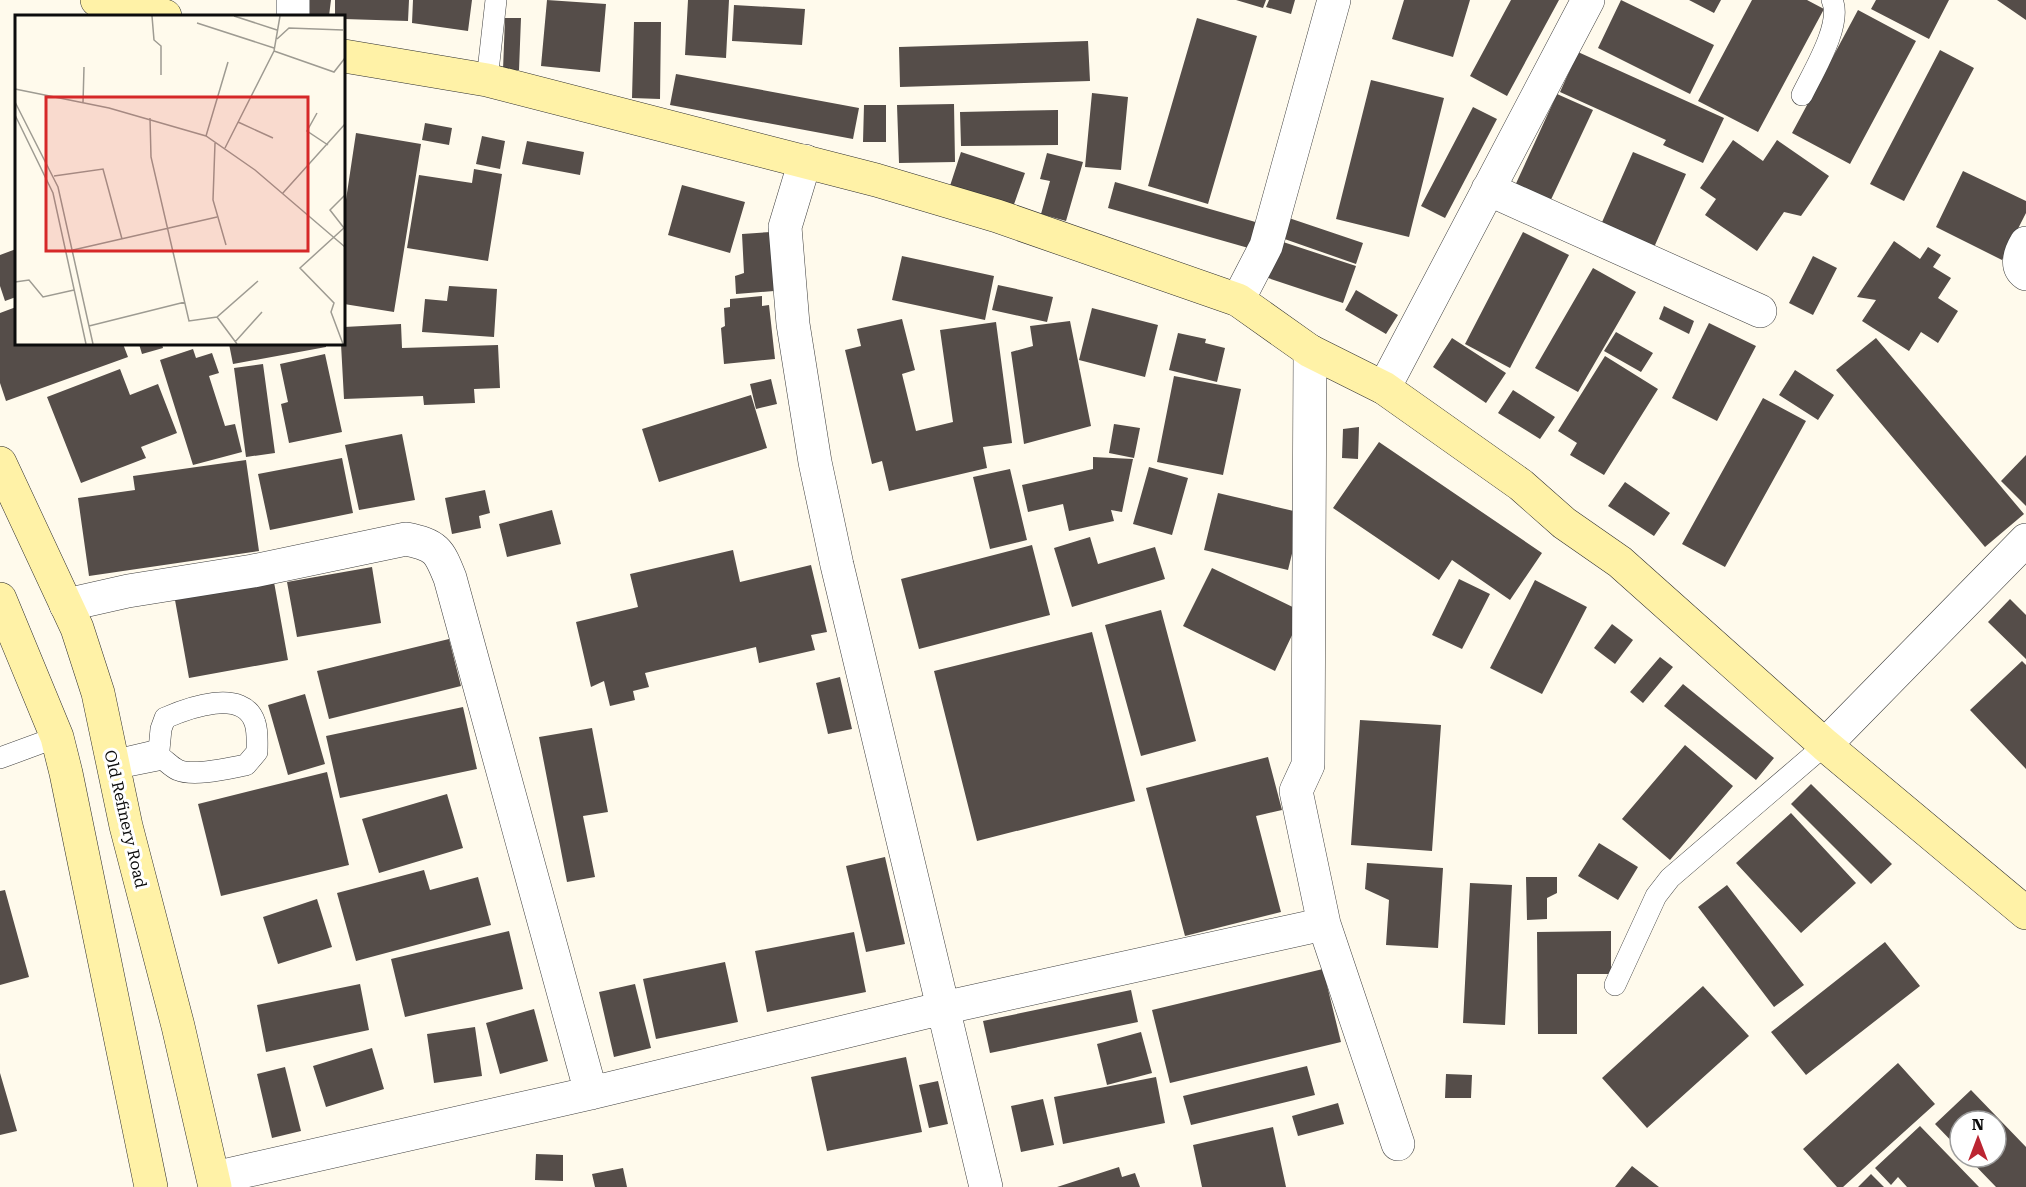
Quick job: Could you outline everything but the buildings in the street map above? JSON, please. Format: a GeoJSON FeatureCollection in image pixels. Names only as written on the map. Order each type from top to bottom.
{"type":"FeatureCollection","features":[{"type":"Feature","properties":{"kind":"street"},"geometry":{"type":"LineString","coordinates":[[97,0],[161,15]]}},
{"type":"Feature","properties":{"kind":"street"},"geometry":{"type":"LineString","coordinates":[[292,15],[293,0]]}},
{"type":"Feature","properties":{"kind":"street"},"geometry":{"type":"LineString","coordinates":[[1238,300],[1266,246],[1334,0]]}},
{"type":"Feature","properties":{"kind":"street"},"geometry":{"type":"LineString","coordinates":[[1384,388],[1588,0]]}},
{"type":"Feature","properties":{"kind":"street"},"geometry":{"type":"LineString","coordinates":[[345,56],[487,80],[805,161],[997,216],[1238,300],[1310,351],[1384,388],[1521,485],[1564,523],[1620,562],[1825,745],[2026,913]]}},
{"type":"Feature","properties":{"kind":"street"},"geometry":{"type":"LineString","coordinates":[[805,161],[785,227],[793,324],[815,462],[840,576],[986,1187]]}},
{"type":"Feature","properties":{"kind":"street"},"geometry":{"type":"LineString","coordinates":[[1488,189],[1760,311]]}},
{"type":"Feature","properties":{"kind":"street"},"geometry":{"type":"LineString","coordinates":[[2026,243],[2020,254],[2019,263],[2022,271],[2026,273]]}},
{"type":"Feature","properties":{"kind":"street"},"geometry":{"type":"LineString","coordinates":[[1310,351],[1308,765],[1296,791],[1324,924],[1398,1144]]}},
{"type":"Feature","properties":{"kind":"street","name":"Old Refinery Road"},"geometry":{"type":"LineString","coordinates":[[0,463],[77,628],[98,693],[126,826],[178,1026],[214,1182]]}},
{"type":"Feature","properties":{"kind":"street"},"geometry":{"type":"LineString","coordinates":[[66,605],[128,591],[253,571],[406,539],[427,543],[441,556],[450,578],[591,1093]]}},
{"type":"Feature","properties":{"kind":"street"},"geometry":{"type":"LineString","coordinates":[[1825,745],[2026,540]]}},
{"type":"Feature","properties":{"kind":"street"},"geometry":{"type":"LineString","coordinates":[[0,599],[57,737],[151,1187]]}},
{"type":"Feature","properties":{"kind":"street"},"geometry":{"type":"LineString","coordinates":[[214,1182],[943,1008],[1324,924]]}},
{"type":"Feature","properties":{"kind":"lane"},"geometry":{"type":"LineString","coordinates":[[487,80],[496,0]]}},
{"type":"Feature","properties":{"kind":"lane"},"geometry":{"type":"LineString","coordinates":[[1802,95],[1834,26],[1835,8],[1832,0]]}},
{"type":"Feature","properties":{"kind":"lane"},"geometry":{"type":"LineString","coordinates":[[212,703],[235,703],[246,710],[255,722],[257,752],[246,765],[224,770],[194,772],[178,771],[163,759],[113,765],[159,750],[161,729],[165,718],[192,707],[212,703]]}},
{"type":"Feature","properties":{"kind":"lane"},"geometry":{"type":"LineString","coordinates":[[0,758],[57,737]]}},
{"type":"Feature","properties":{"kind":"lane"},"geometry":{"type":"LineString","coordinates":[[1615,985],[1656,896],[1670,878],[1825,745]]}}]}
